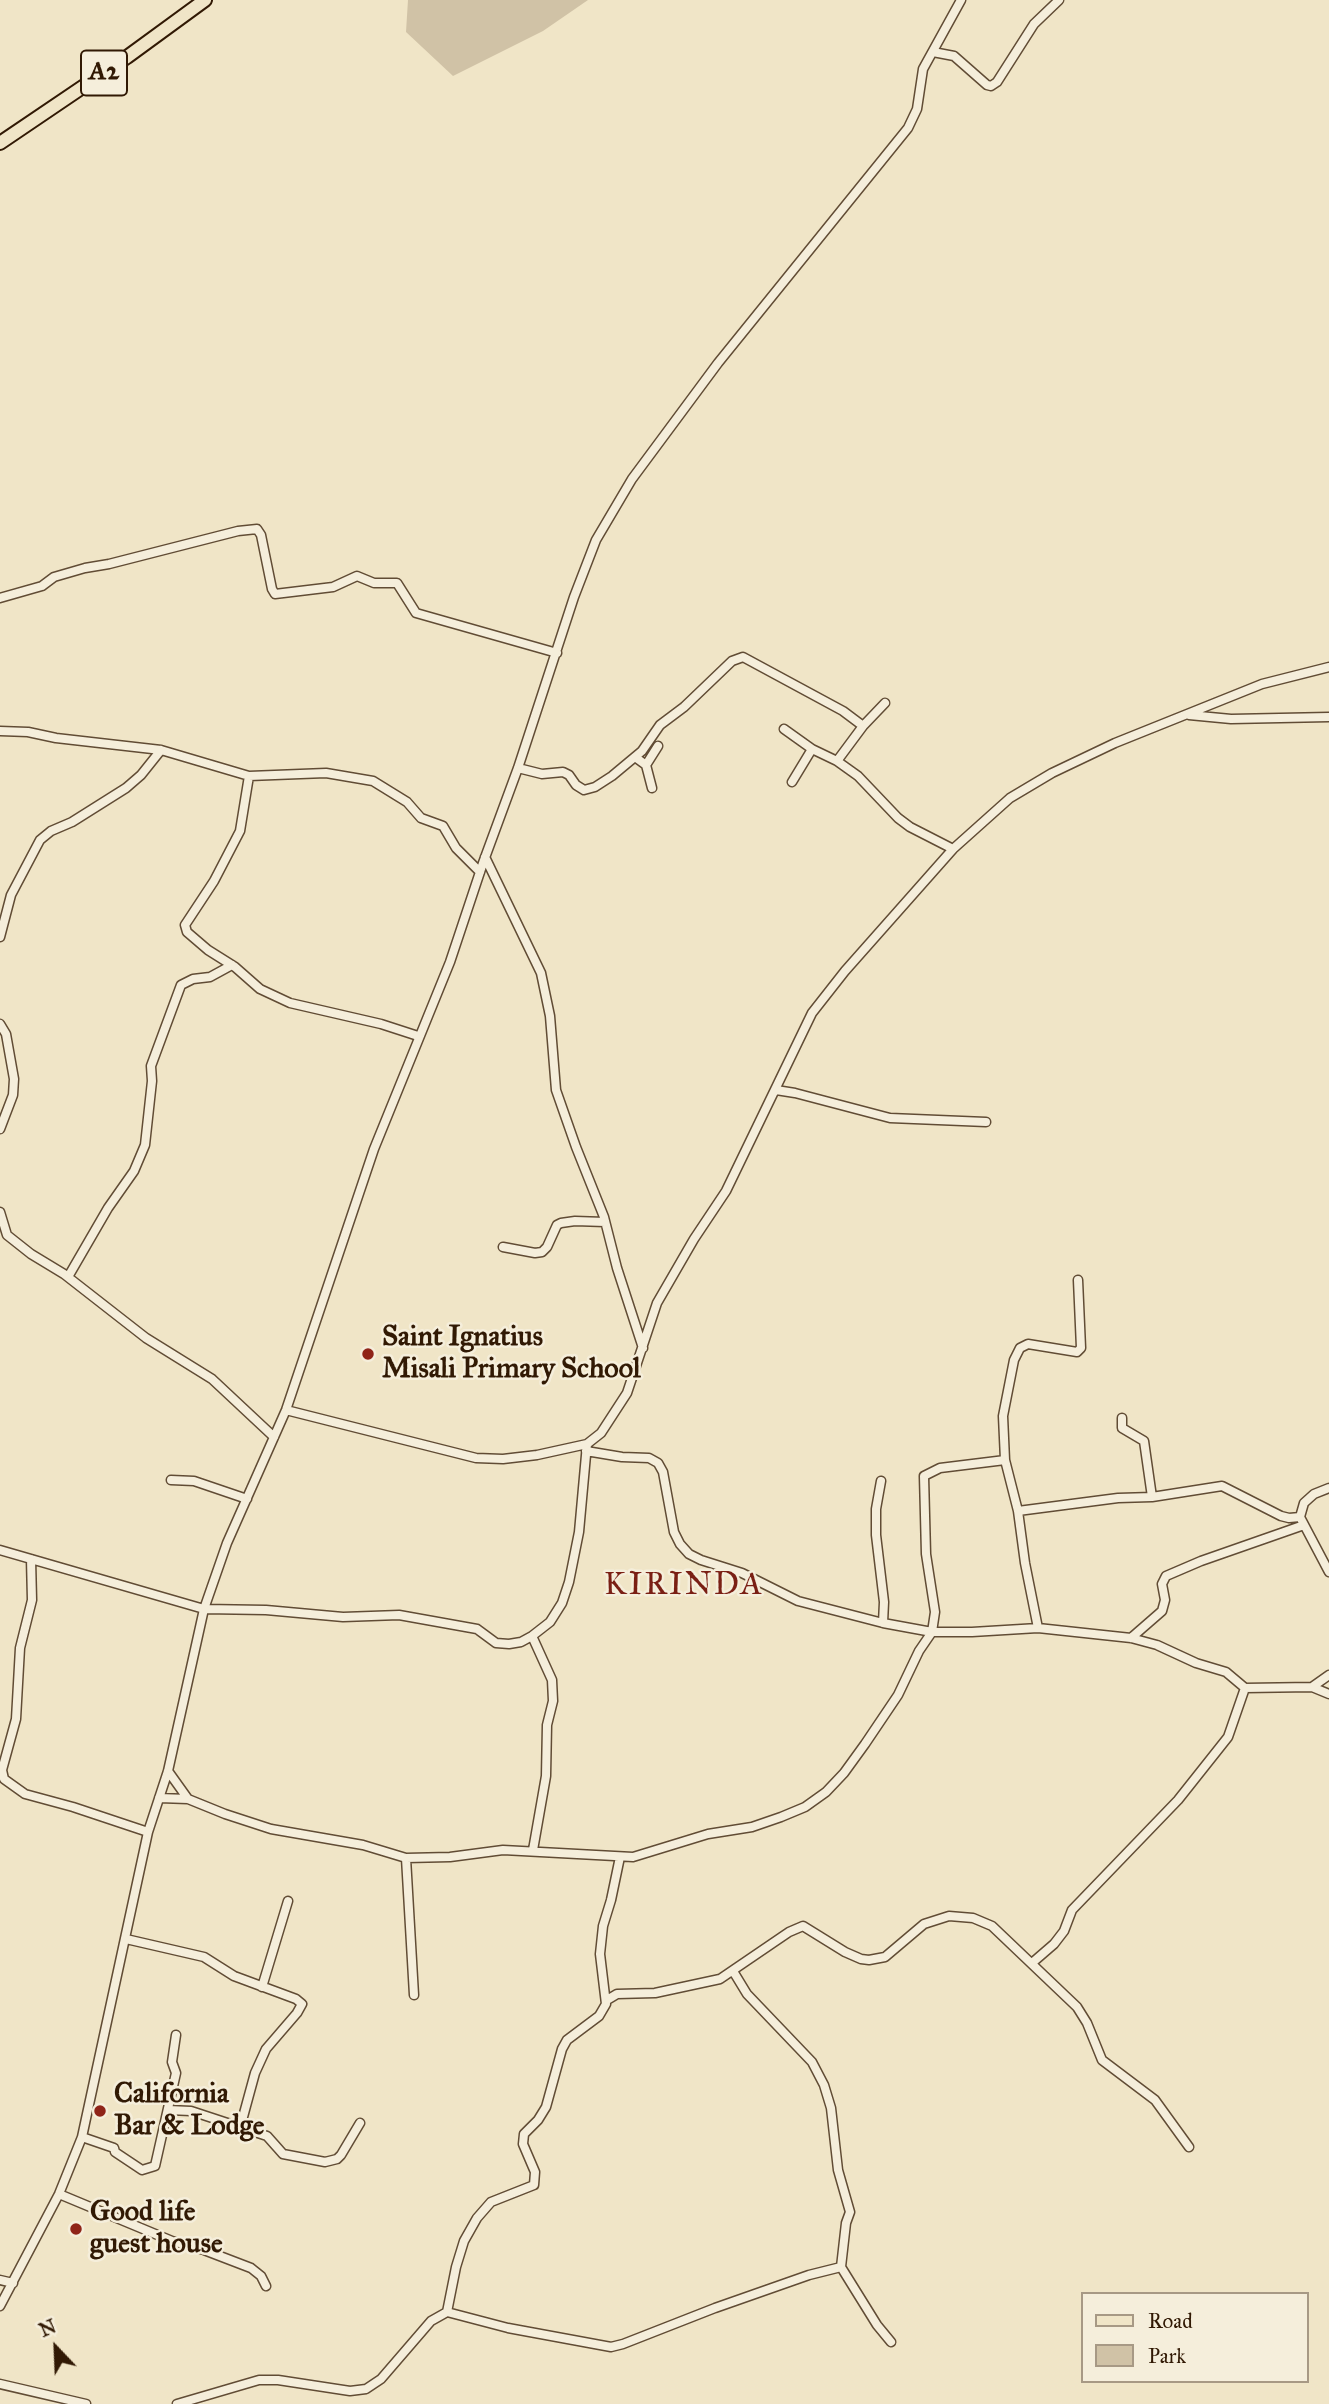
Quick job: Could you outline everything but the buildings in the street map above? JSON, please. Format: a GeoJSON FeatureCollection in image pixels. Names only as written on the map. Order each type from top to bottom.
{"type":"FeatureCollection","features":[{"type":"Feature","properties":{"kind":"main road","name":"A2"},"geometry":{"type":"LineString","coordinates":[[0,143],[127,57],[205,0]]}},
{"type":"Feature","properties":{"kind":"street"},"geometry":{"type":"LineString","coordinates":[[0,2306],[59,2194],[82,2137],[148,1832],[168,1772],[204,1609],[227,1543],[286,1410],[374,1149],[450,961],[519,768],[574,597],[596,540],[632,479],[718,363],[908,128],[917,109],[923,69],[961,0]]}},
{"type":"Feature","properties":{"kind":"street"},"geometry":{"type":"LineString","coordinates":[[933,52],[954,56],[991,86],[997,82],[1034,24],[1059,0]]}},
{"type":"Feature","properties":{"kind":"street"},"geometry":{"type":"LineString","coordinates":[[0,597],[41,586],[54,577],[85,568],[238,531],[257,529],[275,594],[333,587],[357,576],[374,583],[397,583],[416,612],[557,653]]}},
{"type":"Feature","properties":{"kind":"street"},"geometry":{"type":"LineString","coordinates":[[519,768],[542,774],[563,772],[583,790],[594,787],[642,751],[660,725],[684,707],[732,661],[743,657],[843,710],[863,726]]}},
{"type":"Feature","properties":{"kind":"street"},"geometry":{"type":"LineString","coordinates":[[0,1550],[204,1609],[266,1610],[343,1617],[399,1615],[477,1629],[496,1643],[521,1642],[532,1636],[550,1622],[562,1604],[569,1582],[584,1490],[587,1448],[601,1433],[627,1393],[657,1303],[726,1191],[811,1013],[845,971],[953,849],[986,818],[1027,786],[1115,743],[1262,684],[1329,667]]}},
{"type":"Feature","properties":{"kind":"street"},"geometry":{"type":"LineString","coordinates":[[837,761],[863,726],[885,703]]}},
{"type":"Feature","properties":{"kind":"street"},"geometry":{"type":"LineString","coordinates":[[1186,714],[1231,719],[1329,717]]}},
{"type":"Feature","properties":{"kind":"street"},"geometry":{"type":"LineString","coordinates":[[784,729],[858,776],[910,827],[953,849]]}},
{"type":"Feature","properties":{"kind":"street"},"geometry":{"type":"LineString","coordinates":[[0,731],[28,732],[56,738],[161,750],[190,761],[249,776],[326,773],[373,781],[407,802],[421,818],[443,826],[456,848],[480,872]]}},
{"type":"Feature","properties":{"kind":"street"},"geometry":{"type":"LineString","coordinates":[[646,765],[658,746]]}},
{"type":"Feature","properties":{"kind":"street"},"geometry":{"type":"LineString","coordinates":[[792,782],[812,749]]}},
{"type":"Feature","properties":{"kind":"street"},"geometry":{"type":"LineString","coordinates":[[0,937],[10,895],[40,841],[51,831],[72,822],[126,788],[147,769],[161,750]]}},
{"type":"Feature","properties":{"kind":"street"},"geometry":{"type":"LineString","coordinates":[[635,757],[646,765],[652,788]]}},
{"type":"Feature","properties":{"kind":"street"},"geometry":{"type":"LineString","coordinates":[[249,776],[240,831],[214,881],[185,925],[187,932],[260,989],[290,1003],[382,1024],[418,1036]]}},
{"type":"Feature","properties":{"kind":"street"},"geometry":{"type":"LineString","coordinates":[[485,857],[541,973],[550,1016],[556,1090],[605,1222],[643,1348]]}},
{"type":"Feature","properties":{"kind":"street"},"geometry":{"type":"LineString","coordinates":[[68,1277],[108,1208],[134,1171],[145,1145],[152,1081],[151,1066],[181,985],[192,979],[210,977],[232,965]]}},
{"type":"Feature","properties":{"kind":"street"},"geometry":{"type":"LineString","coordinates":[[0,1024],[6,1034],[13,1095],[0,1129]]}},
{"type":"Feature","properties":{"kind":"street"},"geometry":{"type":"LineString","coordinates":[[775,1090],[890,1118],[986,1122]]}},
{"type":"Feature","properties":{"kind":"street"},"geometry":{"type":"LineString","coordinates":[[0,1212],[7,1235],[68,1277],[146,1338],[220,1385],[274,1437]]}},
{"type":"Feature","properties":{"kind":"street"},"geometry":{"type":"LineString","coordinates":[[503,1247],[542,1252],[557,1225],[561,1223],[605,1222]]}},
{"type":"Feature","properties":{"kind":"street"},"geometry":{"type":"LineString","coordinates":[[0,1242],[7,1235]]}},
{"type":"Feature","properties":{"kind":"street"},"geometry":{"type":"LineString","coordinates":[[1038,1628],[1018,1511],[1005,1460],[1003,1416],[1014,1360],[1020,1348],[1028,1344],[1080,1350],[1082,1339],[1078,1280]]}},
{"type":"Feature","properties":{"kind":"street"},"geometry":{"type":"LineString","coordinates":[[286,1410],[476,1458],[503,1459],[587,1448],[622,1457],[649,1458],[658,1463],[663,1472],[674,1532],[689,1554],[742,1573],[798,1601],[883,1623],[932,1632],[1038,1628],[1131,1638],[1157,1645],[1196,1663],[1226,1672],[1245,1688],[1312,1687],[1329,1694]]}},
{"type":"Feature","properties":{"kind":"street"},"geometry":{"type":"LineString","coordinates":[[1122,1418],[1122,1428],[1144,1441],[1152,1497]]}},
{"type":"Feature","properties":{"kind":"street"},"geometry":{"type":"LineString","coordinates":[[159,1798],[188,1799],[271,1829],[363,1846],[406,1858],[426,1859],[503,1850],[620,1857],[644,1854],[708,1834],[752,1826],[805,1807],[826,1792],[858,1754],[898,1695],[919,1651],[932,1632],[935,1612],[926,1554],[924,1476],[940,1468],[1005,1460]]}},
{"type":"Feature","properties":{"kind":"street"},"geometry":{"type":"LineString","coordinates":[[171,1480],[194,1481],[247,1499]]}},
{"type":"Feature","properties":{"kind":"street"},"geometry":{"type":"LineString","coordinates":[[881,1481],[876,1509],[876,1535],[884,1602],[883,1623]]}},
{"type":"Feature","properties":{"kind":"street"},"geometry":{"type":"LineString","coordinates":[[1018,1511],[1118,1498],[1152,1497],[1222,1486],[1281,1516],[1302,1521]]}},
{"type":"Feature","properties":{"kind":"street"},"geometry":{"type":"LineString","coordinates":[[1329,1488],[1314,1494],[1304,1503],[1302,1521],[1329,1572]]}},
{"type":"Feature","properties":{"kind":"street"},"geometry":{"type":"LineString","coordinates":[[1131,1638],[1161,1611],[1165,1600],[1162,1584],[1169,1574],[1302,1521]]}},
{"type":"Feature","properties":{"kind":"street"},"geometry":{"type":"LineString","coordinates":[[32,1559],[32,1600],[20,1648],[16,1719],[1,1770],[8,1783],[25,1794],[148,1832]]}},
{"type":"Feature","properties":{"kind":"street"},"geometry":{"type":"LineString","coordinates":[[532,1636],[552,1680],[553,1701],[547,1726],[546,1776],[533,1850]]}},
{"type":"Feature","properties":{"kind":"street"},"geometry":{"type":"LineString","coordinates":[[1312,1687],[1329,1675]]}},
{"type":"Feature","properties":{"kind":"street"},"geometry":{"type":"LineString","coordinates":[[1032,1962],[1054,1944],[1064,1931],[1072,1910],[1178,1800],[1228,1737],[1245,1688]]}},
{"type":"Feature","properties":{"kind":"street"},"geometry":{"type":"LineString","coordinates":[[168,1772],[188,1799]]}},
{"type":"Feature","properties":{"kind":"street"},"geometry":{"type":"LineString","coordinates":[[607,2000],[600,1954],[603,1926],[620,1857]]}},
{"type":"Feature","properties":{"kind":"street"},"geometry":{"type":"LineString","coordinates":[[406,1858],[414,1995]]}},
{"type":"Feature","properties":{"kind":"street"},"geometry":{"type":"LineString","coordinates":[[262,1987],[288,1900]]}},
{"type":"Feature","properties":{"kind":"street"},"geometry":{"type":"LineString","coordinates":[[447,2312],[464,2241],[477,2218],[491,2202],[534,2185],[535,2172],[523,2144],[524,2134],[546,2107],[567,2040],[599,2016],[607,2000],[617,1994],[655,1993],[720,1979],[789,1932],[803,1926],[845,1952],[869,1960],[885,1956],[924,1924],[949,1916],[972,1918],[992,1926],[1082,2013],[1102,2060],[1155,2100],[1189,2147]]}},
{"type":"Feature","properties":{"kind":"street"},"geometry":{"type":"LineString","coordinates":[[126,1939],[204,1957],[234,1976],[296,1999],[302,2004],[266,2049],[240,2128]]}},
{"type":"Feature","properties":{"kind":"street"},"geometry":{"type":"LineString","coordinates":[[733,1971],[747,1994],[812,2062],[824,2085],[831,2108],[838,2170],[850,2212],[846,2223],[841,2267],[877,2325],[891,2342]]}},
{"type":"Feature","properties":{"kind":"street"},"geometry":{"type":"LineString","coordinates":[[605,1985],[617,1994]]}},
{"type":"Feature","properties":{"kind":"street"},"geometry":{"type":"LineString","coordinates":[[82,2137],[114,2147],[115,2152],[142,2170],[155,2166],[176,2073],[172,2062],[176,2035]]}},
{"type":"Feature","properties":{"kind":"street"},"geometry":{"type":"LineString","coordinates":[[168,2110],[191,2111],[267,2136],[283,2154],[325,2162],[341,2155],[360,2123]]}},
{"type":"Feature","properties":{"kind":"street"},"geometry":{"type":"LineString","coordinates":[[59,2194],[172,2241],[204,2250],[251,2269],[261,2276],[266,2286]]}},
{"type":"Feature","properties":{"kind":"street"},"geometry":{"type":"LineString","coordinates":[[177,2404],[259,2380],[278,2380],[351,2391],[366,2389],[381,2379],[431,2321],[447,2312],[508,2328],[611,2347],[809,2275],[841,2267]]}},
{"type":"Feature","properties":{"kind":"street"},"geometry":{"type":"LineString","coordinates":[[0,2280],[13,2283]]}},
{"type":"Feature","properties":{"kind":"street"},"geometry":{"type":"LineString","coordinates":[[0,2384],[86,2404]]}},
{"type":"Feature","properties":{"kind":"green space"},"geometry":{"type":"Polygon","coordinates":[[[408,0],[588,0],[543,31],[453,76],[406,32],[408,0]]]}},
{"type":"Feature","properties":{"kind":"place","name":"Saint Ignatius Misali Primary School"},"geometry":{"type":"Point","coordinates":[368,1354]}},
{"type":"Feature","properties":{"kind":"place","name":"California Bar & Lodge"},"geometry":{"type":"Point","coordinates":[100,2111]}},
{"type":"Feature","properties":{"kind":"place","name":"Good life guest house"},"geometry":{"type":"Point","coordinates":[76,2229]}},
{"type":"Feature","properties":{"kind":"district","name":"KIRINDA"},"geometry":{"type":"Point","coordinates":[684,1586]}}]}
